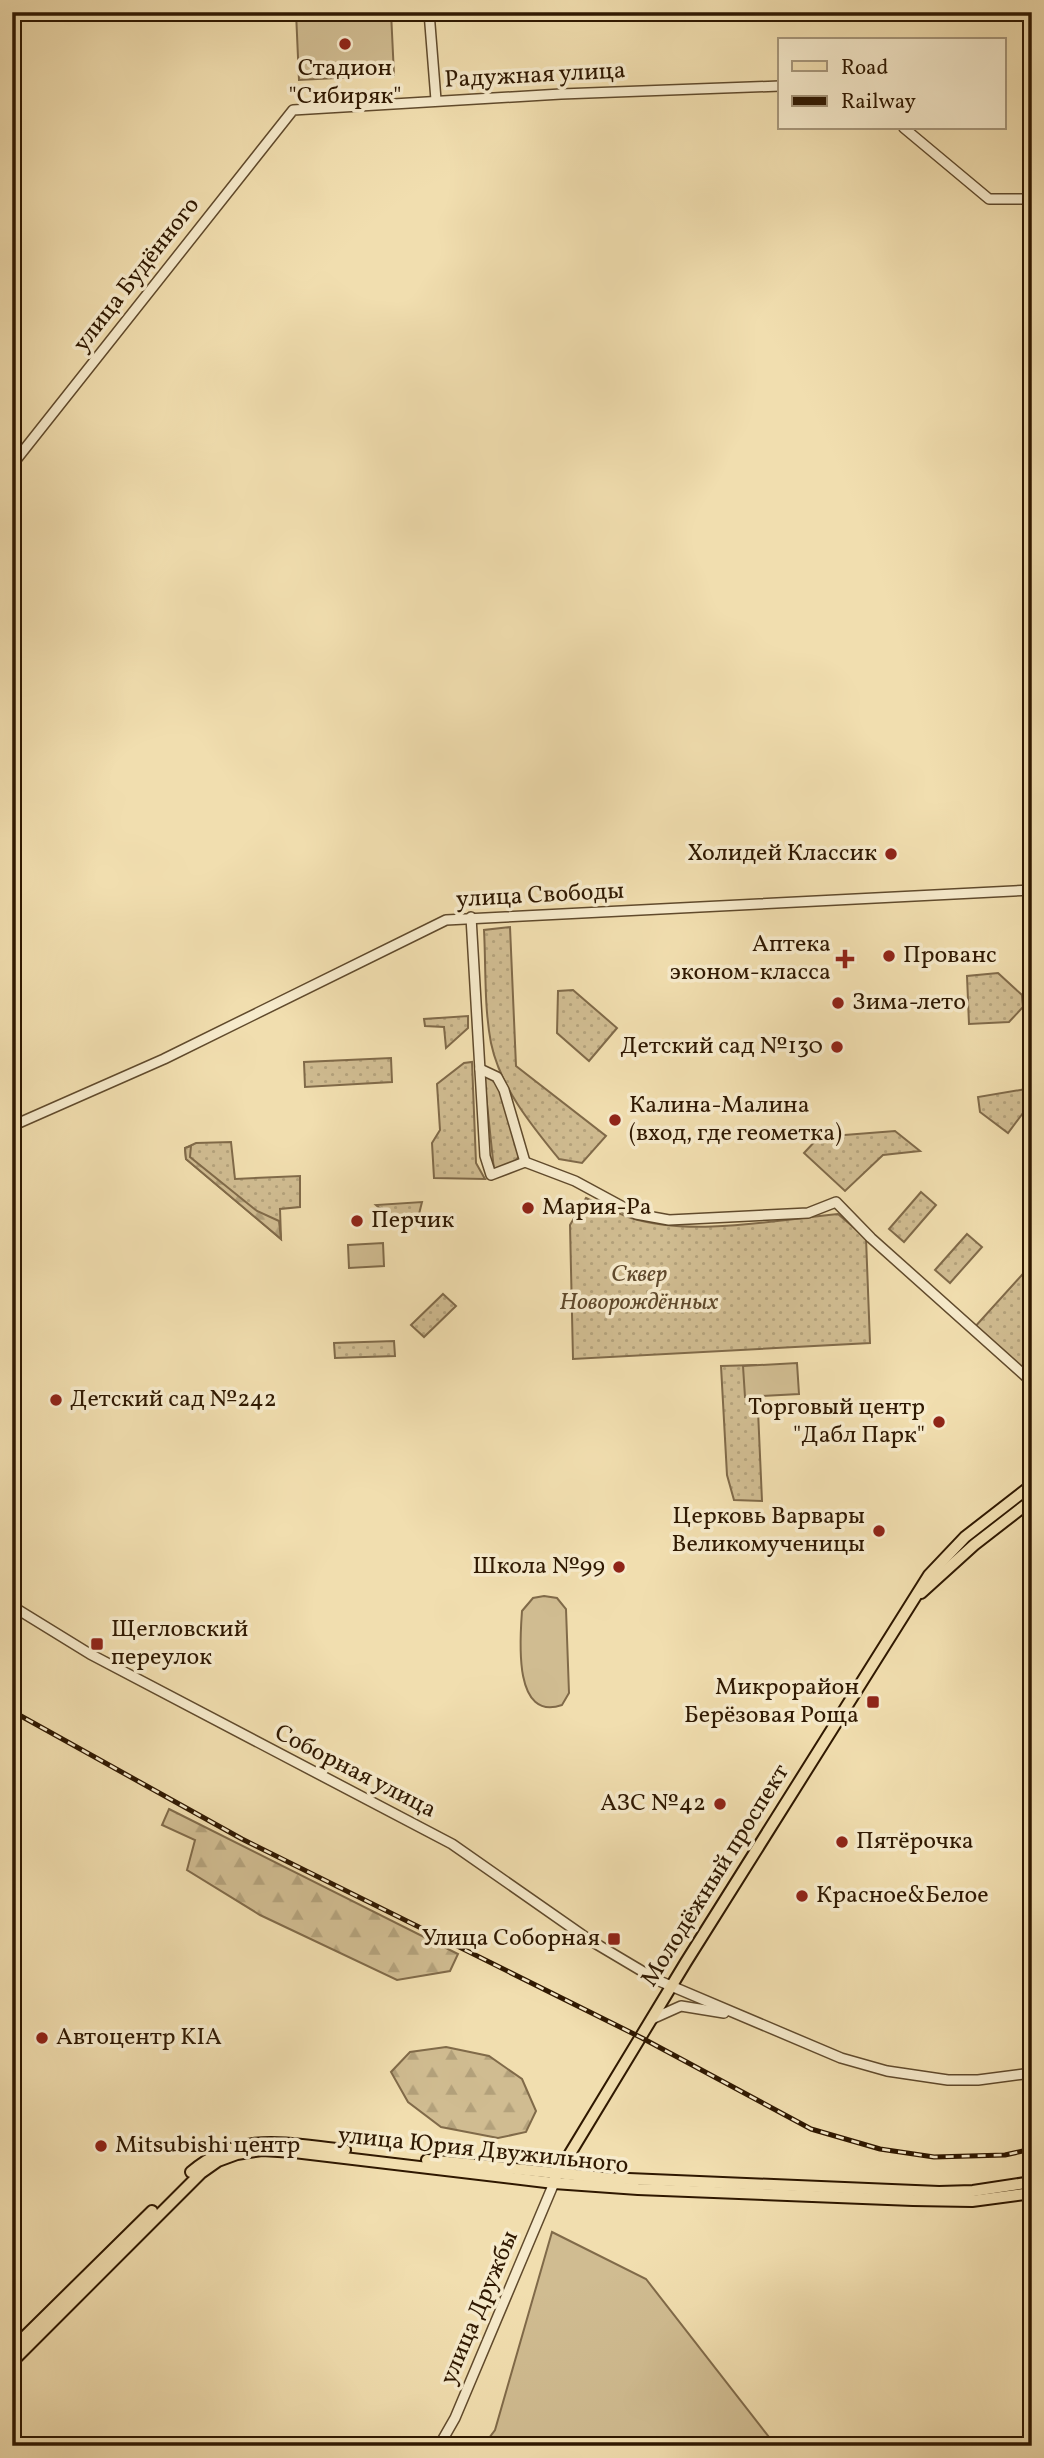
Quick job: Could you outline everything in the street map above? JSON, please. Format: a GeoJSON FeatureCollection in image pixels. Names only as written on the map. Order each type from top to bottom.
{"type":"FeatureCollection","features":[{"type":"Feature","properties":{"kind":"main road","name":"Молодёжный проспект"},"geometry":{"type":"LineString","coordinates":[[554,2178],[929,1575],[965,1536],[1032,1485]]}},
{"type":"Feature","properties":{"kind":"main road","name":"Молодёжный проспект"},"geometry":{"type":"LineString","coordinates":[[919,1594],[974,1545],[1032,1500]]}},
{"type":"Feature","properties":{"kind":"main road","name":"улица Юрия Двужильного"},"geometry":{"type":"LineString","coordinates":[[12,2349],[191,2172],[205,2160],[231,2147],[272,2142],[554,2178],[939,2192],[973,2191],[1032,2182]]}},
{"type":"Feature","properties":{"kind":"main road","name":"улица Юрия Двужильного"},"geometry":{"type":"LineString","coordinates":[[12,2362],[178,2193],[218,2161],[237,2154],[262,2150],[293,2152],[554,2178],[914,2200],[972,2201],[1032,2193]]}},
{"type":"Feature","properties":{"kind":"street"},"geometry":{"type":"LineString","coordinates":[[429,12],[436,100]]}},
{"type":"Feature","properties":{"kind":"street","name":"Радужная улица"},"geometry":{"type":"LineString","coordinates":[[293,110],[436,100],[778,86]]}},
{"type":"Feature","properties":{"kind":"street","name":"улица Будённого"},"geometry":{"type":"LineString","coordinates":[[12,465],[293,110]]}},
{"type":"Feature","properties":{"kind":"street"},"geometry":{"type":"LineString","coordinates":[[906,130],[989,199],[1032,199]]}},
{"type":"Feature","properties":{"kind":"street","name":"улица Свободы"},"geometry":{"type":"LineString","coordinates":[[12,1126],[164,1059],[446,920],[1032,890]]}},
{"type":"Feature","properties":{"kind":"street"},"geometry":{"type":"LineString","coordinates":[[471,917],[485,1156],[491,1175],[525,1162],[575,1181],[636,1214],[669,1220],[808,1213],[836,1202],[871,1237],[1032,1382]]}},
{"type":"Feature","properties":{"kind":"street"},"geometry":{"type":"LineString","coordinates":[[480,1069],[497,1077],[504,1090],[525,1162]]}},
{"type":"Feature","properties":{"kind":"street","name":"Соборная улица"},"geometry":{"type":"LineString","coordinates":[[12,1606],[90,1654],[452,1844],[588,1939],[657,1980],[740,2017]]}},
{"type":"Feature","properties":{"kind":"street"},"geometry":{"type":"LineString","coordinates":[[652,2019],[681,2006],[740,2017],[845,2059],[915,2077],[978,2080],[1032,2073]]}},
{"type":"Feature","properties":{"kind":"street","name":"улица Дружбы"},"geometry":{"type":"LineString","coordinates":[[439,2446],[455,2418],[554,2178]]}},
{"type":"Feature","properties":{"kind":"green space","name":"Стадион \"Сибиряк\""},"geometry":{"type":"Polygon","coordinates":[[[296,12],[391,12],[394,75],[299,80],[296,12]]]}},
{"type":"Feature","properties":{"kind":"green space"},"geometry":{"type":"Polygon","coordinates":[[[510,927],[516,1066],[606,1136],[582,1163],[559,1159],[518,1105],[495,1059],[487,1015],[484,930],[510,927]]]}},
{"type":"Feature","properties":{"kind":"green space"},"geometry":{"type":"Polygon","coordinates":[[[998,973],[1022,995],[1023,1007],[1009,1022],[969,1024],[967,976],[998,973]]]}},
{"type":"Feature","properties":{"kind":"green space"},"geometry":{"type":"Polygon","coordinates":[[[573,990],[617,1028],[589,1061],[557,1033],[558,991],[573,990]]]}},
{"type":"Feature","properties":{"kind":"green space"},"geometry":{"type":"Polygon","coordinates":[[[468,1016],[468,1028],[446,1048],[444,1027],[425,1026],[424,1019],[468,1016]]]}},
{"type":"Feature","properties":{"kind":"green space"},"geometry":{"type":"Polygon","coordinates":[[[391,1058],[392,1082],[305,1087],[304,1062],[391,1058]]]}},
{"type":"Feature","properties":{"kind":"green space"},"geometry":{"type":"Polygon","coordinates":[[[472,1062],[476,1163],[485,1179],[434,1178],[432,1143],[440,1130],[437,1084],[464,1063],[472,1062]]]}},
{"type":"Feature","properties":{"kind":"green space"},"geometry":{"type":"Polygon","coordinates":[[[484,1075],[495,1080],[512,1121],[519,1156],[511,1166],[494,1170],[484,1075]]]}},
{"type":"Feature","properties":{"kind":"green space"},"geometry":{"type":"Polygon","coordinates":[[[1032,1088],[1032,1101],[1008,1133],[980,1112],[978,1097],[1032,1088]]]}},
{"type":"Feature","properties":{"kind":"green space"},"geometry":{"type":"Polygon","coordinates":[[[895,1131],[920,1151],[883,1155],[845,1191],[804,1153],[819,1137],[895,1131]]]}},
{"type":"Feature","properties":{"kind":"green space"},"geometry":{"type":"Polygon","coordinates":[[[231,1142],[235,1179],[300,1176],[300,1207],[280,1209],[281,1239],[186,1159],[185,1148],[196,1143],[231,1142]]]}},
{"type":"Feature","properties":{"kind":"green space"},"geometry":{"type":"Polygon","coordinates":[[[191,1146],[190,1157],[257,1211],[279,1221],[281,1239],[186,1159],[185,1148],[191,1146]]]}},
{"type":"Feature","properties":{"kind":"green space"},"geometry":{"type":"Polygon","coordinates":[[[921,1192],[936,1205],[904,1242],[889,1229],[921,1192]]]}},
{"type":"Feature","properties":{"kind":"green space","name":"Сквер Новорождённых"},"geometry":{"type":"Polygon","coordinates":[[[586,1198],[631,1218],[680,1226],[734,1225],[838,1214],[866,1238],[870,1343],[573,1359],[570,1225],[586,1198]]]}},
{"type":"Feature","properties":{"kind":"green space"},"geometry":{"type":"Polygon","coordinates":[[[422,1202],[418,1218],[405,1229],[376,1205],[422,1202]]]}},
{"type":"Feature","properties":{"kind":"green space"},"geometry":{"type":"Polygon","coordinates":[[[967,1234],[982,1247],[950,1283],[935,1270],[967,1234]]]}},
{"type":"Feature","properties":{"kind":"green space"},"geometry":{"type":"Polygon","coordinates":[[[383,1243],[384,1266],[349,1268],[348,1245],[383,1243]]]}},
{"type":"Feature","properties":{"kind":"green space"},"geometry":{"type":"Polygon","coordinates":[[[1030,1266],[1032,1267],[1032,1382],[973,1329],[1030,1266]]]}},
{"type":"Feature","properties":{"kind":"green space"},"geometry":{"type":"Polygon","coordinates":[[[443,1294],[456,1306],[424,1337],[411,1325],[443,1294]]]}},
{"type":"Feature","properties":{"kind":"green space"},"geometry":{"type":"Polygon","coordinates":[[[394,1341],[395,1356],[335,1358],[334,1343],[394,1341]]]}},
{"type":"Feature","properties":{"kind":"green space"},"geometry":{"type":"Polygon","coordinates":[[[797,1363],[799,1394],[745,1397],[743,1366],[797,1363]]]}},
{"type":"Feature","properties":{"kind":"green space"},"geometry":{"type":"Polygon","coordinates":[[[756,1365],[762,1501],[734,1500],[727,1475],[721,1366],[756,1365]]]}},
{"type":"Feature","properties":{"kind":"green space"},"geometry":{"type":"Polygon","coordinates":[[[533,1598],[557,1598],[566,1609],[569,1693],[562,1705],[546,1707],[535,1701],[527,1690],[521,1658],[522,1611],[533,1598]]]}},
{"type":"Feature","properties":{"kind":"green space"},"geometry":{"type":"Polygon","coordinates":[[[169,1809],[458,1954],[450,1971],[397,1980],[260,1915],[187,1870],[195,1840],[162,1825],[169,1809]]]}},
{"type":"Feature","properties":{"kind":"green space"},"geometry":{"type":"Polygon","coordinates":[[[446,2047],[489,2056],[522,2079],[536,2111],[526,2132],[498,2138],[441,2127],[408,2102],[391,2072],[410,2052],[446,2047]]]}},
{"type":"Feature","properties":{"kind":"green space"},"geometry":{"type":"Polygon","coordinates":[[[552,2232],[646,2279],[776,2446],[483,2446],[495,2430],[552,2232]]]}},
{"type":"Feature","properties":{"kind":"railway"},"geometry":{"type":"LineString","coordinates":[[12,1711],[242,1839],[642,2038],[811,2129],[880,2149],[934,2157],[1005,2155],[1032,2149]]}},
{"type":"Feature","properties":{"kind":"place","name":"Стадион \"Сибиряк\""},"geometry":{"type":"Point","coordinates":[345,44]}},
{"type":"Feature","properties":{"kind":"place","name":"Холидей Классик"},"geometry":{"type":"Point","coordinates":[891,854]}},
{"type":"Feature","properties":{"kind":"place","name":"Прованс"},"geometry":{"type":"Point","coordinates":[889,956]}},
{"type":"Feature","properties":{"kind":"place","name":"Аптека эконом-класса"},"geometry":{"type":"Point","coordinates":[845,959]}},
{"type":"Feature","properties":{"kind":"place","name":"Зима-лето"},"geometry":{"type":"Point","coordinates":[838,1003]}},
{"type":"Feature","properties":{"kind":"place","name":"Детский сад №130"},"geometry":{"type":"Point","coordinates":[837,1047]}},
{"type":"Feature","properties":{"kind":"place","name":"Калина-Малина (вход, где геометка)"},"geometry":{"type":"Point","coordinates":[615,1120]}},
{"type":"Feature","properties":{"kind":"place","name":"Мария-Ра"},"geometry":{"type":"Point","coordinates":[528,1208]}},
{"type":"Feature","properties":{"kind":"place","name":"Перчик"},"geometry":{"type":"Point","coordinates":[357,1221]}},
{"type":"Feature","properties":{"kind":"place","name":"Детский сад №242"},"geometry":{"type":"Point","coordinates":[56,1400]}},
{"type":"Feature","properties":{"kind":"place","name":"Торговый центр \"Дабл Парк\""},"geometry":{"type":"Point","coordinates":[939,1422]}},
{"type":"Feature","properties":{"kind":"place","name":"Церковь Варвары Великомученицы"},"geometry":{"type":"Point","coordinates":[879,1531]}},
{"type":"Feature","properties":{"kind":"place","name":"Школа №99"},"geometry":{"type":"Point","coordinates":[619,1567]}},
{"type":"Feature","properties":{"kind":"place","name":"Щегловский переулок"},"geometry":{"type":"Point","coordinates":[97,1644]}},
{"type":"Feature","properties":{"kind":"place","name":"Микрорайон Берёзовая Роща"},"geometry":{"type":"Point","coordinates":[873,1702]}},
{"type":"Feature","properties":{"kind":"place","name":"АЗС №42"},"geometry":{"type":"Point","coordinates":[720,1804]}},
{"type":"Feature","properties":{"kind":"place","name":"Пятёрочка"},"geometry":{"type":"Point","coordinates":[842,1842]}},
{"type":"Feature","properties":{"kind":"place","name":"Красное&Белое"},"geometry":{"type":"Point","coordinates":[802,1896]}},
{"type":"Feature","properties":{"kind":"place","name":"Улица Соборная"},"geometry":{"type":"Point","coordinates":[614,1939]}},
{"type":"Feature","properties":{"kind":"place","name":"Автоцентр KIA"},"geometry":{"type":"Point","coordinates":[42,2038]}},
{"type":"Feature","properties":{"kind":"place","name":"Mitsubishi центр"},"geometry":{"type":"Point","coordinates":[101,2146]}}]}
